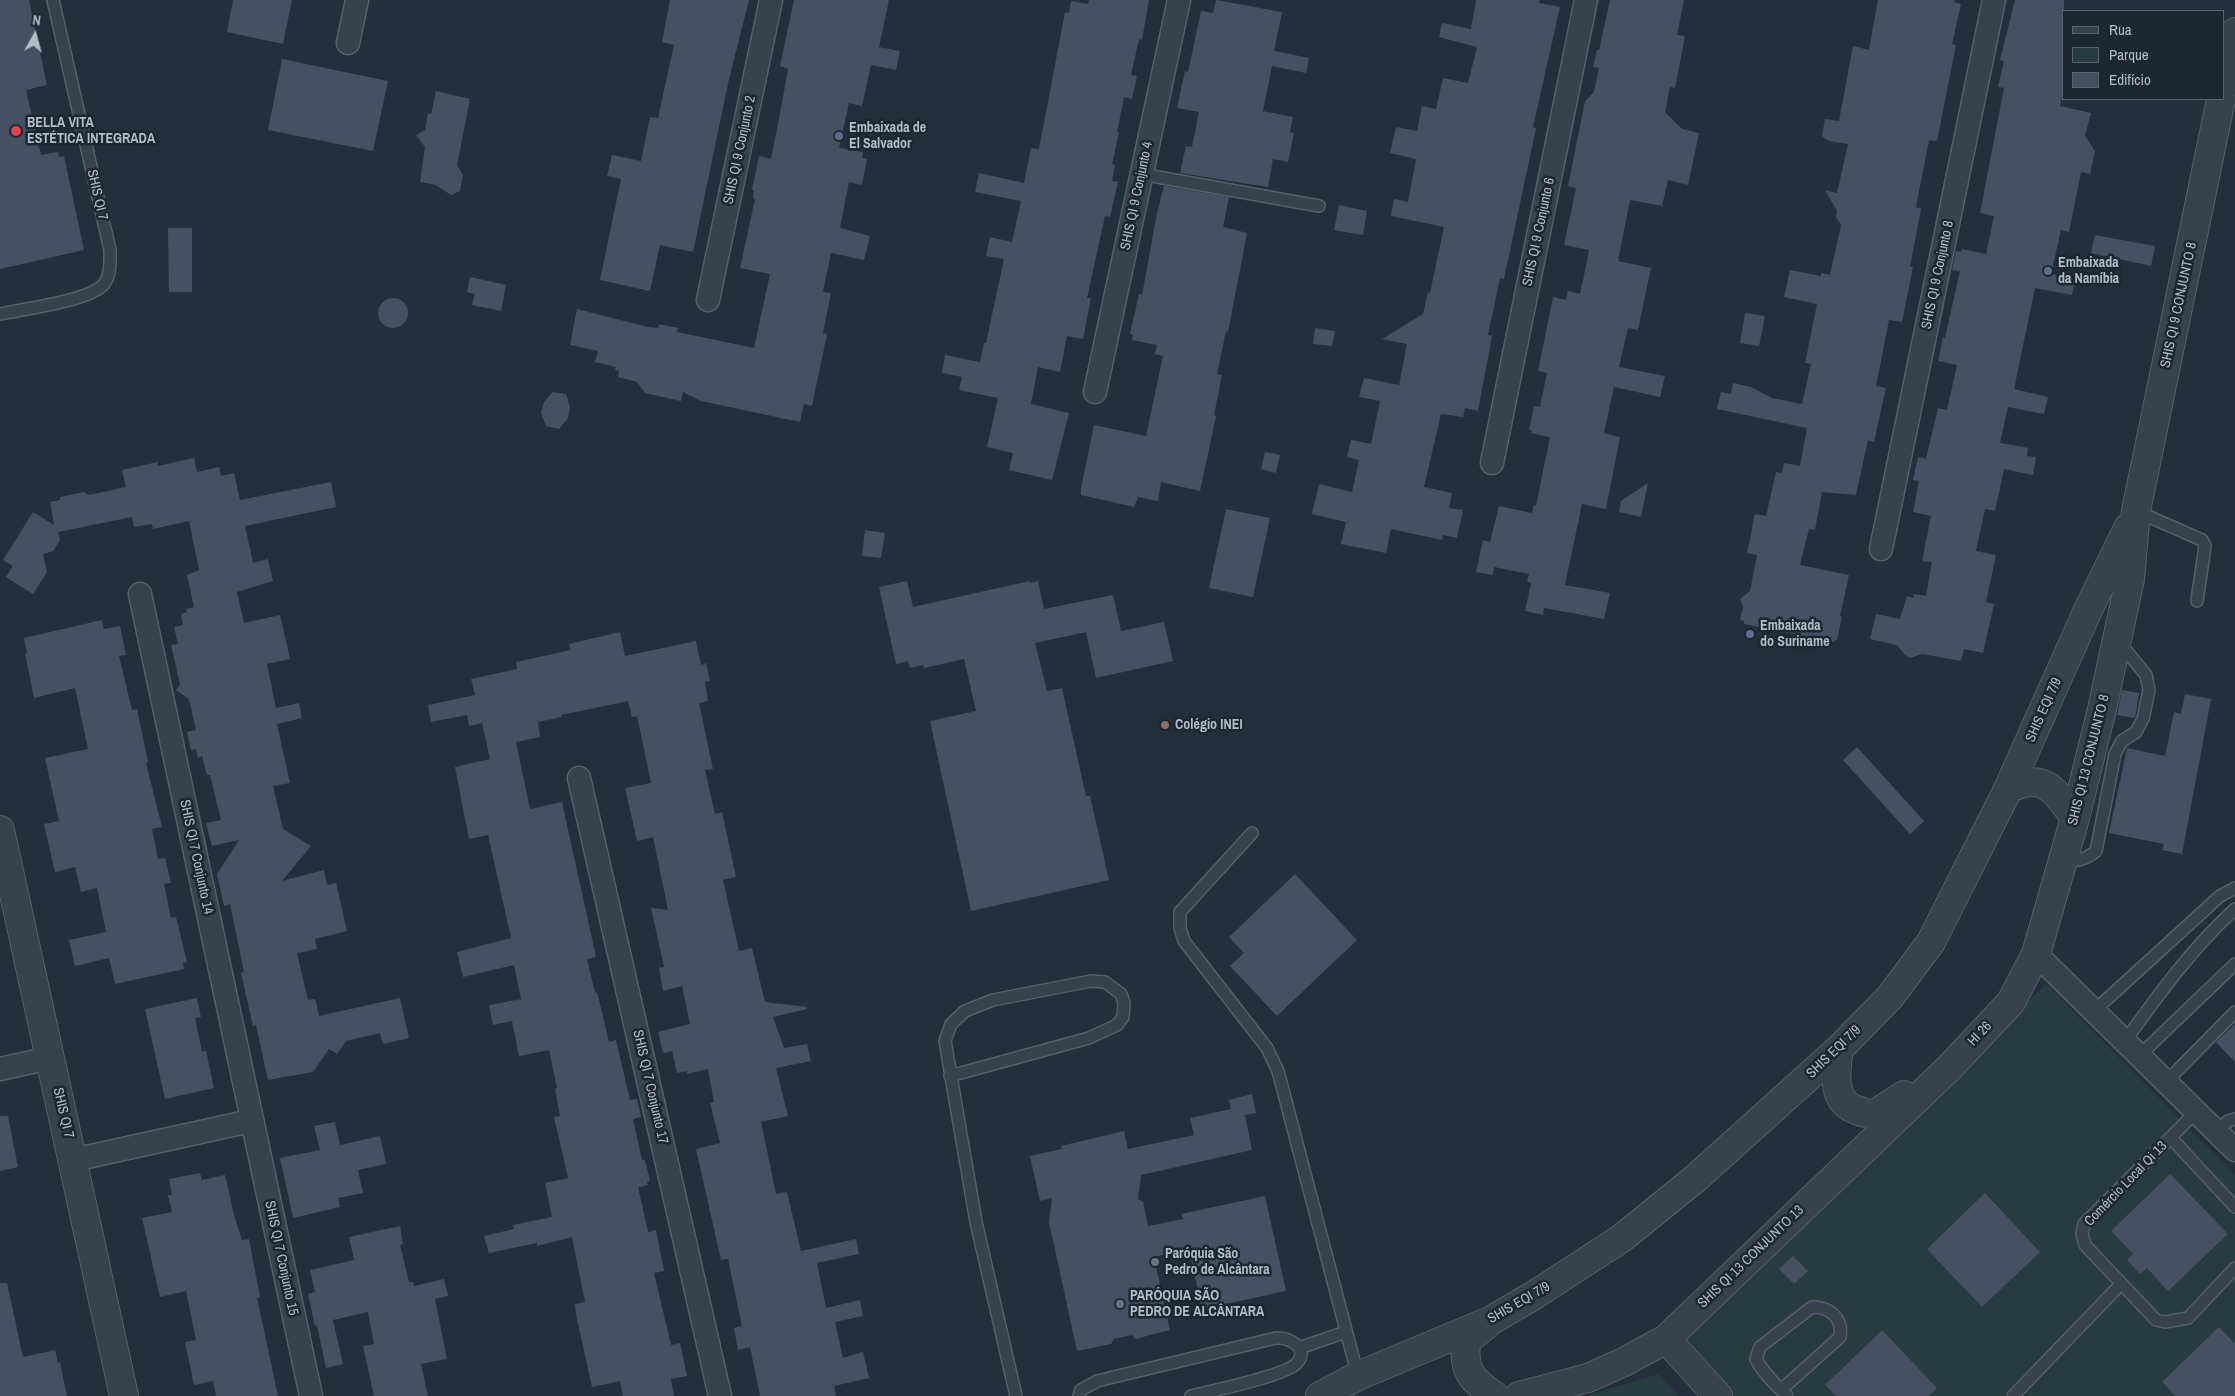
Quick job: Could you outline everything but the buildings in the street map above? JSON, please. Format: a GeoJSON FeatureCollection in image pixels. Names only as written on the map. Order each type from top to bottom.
{"type":"FeatureCollection","features":[{"type":"Feature","properties":{"kind":"street"},"geometry":{"type":"LineString","coordinates":[[348,43],[357,0]]}},
{"type":"Feature","properties":{"kind":"street","name":"SHIS QI 9 Conjunto 2"},"geometry":{"type":"LineString","coordinates":[[708,300],[771,0]]}},
{"type":"Feature","properties":{"kind":"street","name":"SHIS QI 9 Conjunto 4"},"geometry":{"type":"LineString","coordinates":[[1095,392],[1179,0]]}},
{"type":"Feature","properties":{"kind":"street","name":"SHIS QI 9 Conjunto 6"},"geometry":{"type":"LineString","coordinates":[[1492,463],[1586,0]]}},
{"type":"Feature","properties":{"kind":"street","name":"SHIS QI 9 Conjunto 8"},"geometry":{"type":"LineString","coordinates":[[1881,549],[1994,0]]}},
{"type":"Feature","properties":{"kind":"street"},"geometry":{"type":"LineString","coordinates":[[2225,81],[2235,32]]}},
{"type":"Feature","properties":{"kind":"street","name":"SHIS QI 9 CONJUNTO 8"},"geometry":{"type":"LineString","coordinates":[[2136,511],[2221,100]]}},
{"type":"Feature","properties":{"kind":"street","name":"SHIS QI 13 CONJUNTO 8"},"geometry":{"type":"LineString","coordinates":[[2011,1002],[2036,954],[2075,818],[2102,709],[2130,579],[2136,511]]}},
{"type":"Feature","properties":{"kind":"street","name":"SHIS EQI 7/9"},"geometry":{"type":"LineString","coordinates":[[1320,1396],[1358,1376],[1492,1320],[1622,1238],[1696,1178],[1839,1049],[1890,998],[1931,942],[2008,789],[2088,610],[2136,511]]}},
{"type":"Feature","properties":{"kind":"street","name":"SHIS QI 7 Conjunto 14"},"geometry":{"type":"LineString","coordinates":[[140,594],[252,1120]]}},
{"type":"Feature","properties":{"kind":"street","name":"SHIS QI 7 Conjunto 17"},"geometry":{"type":"LineString","coordinates":[[579,778],[720,1396]]}},
{"type":"Feature","properties":{"kind":"street"},"geometry":{"type":"LineString","coordinates":[[2008,789],[2023,781],[2045,784],[2055,792],[2075,818]]}},
{"type":"Feature","properties":{"kind":"street","name":"SHIS QI 7"},"geometry":{"type":"LineString","coordinates":[[0,830],[74,1160],[124,1396]]}},
{"type":"Feature","properties":{"kind":"street"},"geometry":{"type":"LineString","coordinates":[[2036,954],[2196,1111],[2226,1125],[2235,1150]]}},
{"type":"Feature","properties":{"kind":"street","name":"HI 26"},"geometry":{"type":"LineString","coordinates":[[1950,1067],[2011,1002]]}},
{"type":"Feature","properties":{"kind":"street"},"geometry":{"type":"LineString","coordinates":[[1839,1049],[1835,1077],[1838,1090],[1844,1102],[1852,1109],[1873,1114],[1950,1067]]}},
{"type":"Feature","properties":{"kind":"street"},"geometry":{"type":"LineString","coordinates":[[0,1069],[50,1058]]}},
{"type":"Feature","properties":{"kind":"street","name":"SHIS QI 13 CONJUNTO 13"},"geometry":{"type":"LineString","coordinates":[[1520,1396],[1588,1378],[1624,1362],[1666,1339],[1950,1067]]}},
{"type":"Feature","properties":{"kind":"street"},"geometry":{"type":"LineString","coordinates":[[74,1160],[252,1120]]}},
{"type":"Feature","properties":{"kind":"street","name":"SHIS QI 7 Conjunto 15"},"geometry":{"type":"LineString","coordinates":[[252,1120],[312,1396]]}},
{"type":"Feature","properties":{"kind":"street"},"geometry":{"type":"LineString","coordinates":[[1492,1320],[1466,1341],[1464,1358],[1468,1371],[1476,1383],[1495,1396]]}},
{"type":"Feature","properties":{"kind":"street"},"geometry":{"type":"LineString","coordinates":[[1666,1339],[1718,1396]]}},
{"type":"Feature","properties":{"kind":"lane","name":"SHIS QI 7"},"geometry":{"type":"LineString","coordinates":[[0,314],[82,297],[97,290],[104,283],[110,269],[110,250],[53,0]]}},
{"type":"Feature","properties":{"kind":"lane"},"geometry":{"type":"LineString","coordinates":[[1141,174],[1319,206]]}},
{"type":"Feature","properties":{"kind":"lane"},"geometry":{"type":"LineString","coordinates":[[2136,511],[2202,540],[2205,546],[2197,601]]}},
{"type":"Feature","properties":{"kind":"lane"},"geometry":{"type":"LineString","coordinates":[[2063,861],[2088,858],[2096,851],[2116,754],[2122,741],[2136,732],[2143,719],[2149,690],[2146,675],[2116,639]]}},
{"type":"Feature","properties":{"kind":"lane"},"geometry":{"type":"LineString","coordinates":[[1252,832],[1180,912],[1180,928],[1184,941],[1267,1048],[1278,1071],[1358,1376]]}},
{"type":"Feature","properties":{"kind":"lane"},"geometry":{"type":"LineString","coordinates":[[2094,1011],[2220,896],[2235,888]]}},
{"type":"Feature","properties":{"kind":"lane"},"geometry":{"type":"LineString","coordinates":[[2132,1048],[2177,970],[2207,935],[2235,909]]}},
{"type":"Feature","properties":{"kind":"lane"},"geometry":{"type":"LineString","coordinates":[[2132,1048],[2235,964]]}},
{"type":"Feature","properties":{"kind":"lane"},"geometry":{"type":"LineString","coordinates":[[950,1076],[1089,1038],[1117,1025],[1123,1017],[1124,1004],[1121,994],[1105,982],[1091,981],[993,1000],[965,1011],[951,1024],[945,1041],[950,1076],[976,1222],[1016,1396]]}},
{"type":"Feature","properties":{"kind":"lane"},"geometry":{"type":"LineString","coordinates":[[2166,1082],[2235,1012]]}},
{"type":"Feature","properties":{"kind":"lane","name":"Comércio Local Qi 13"},"geometry":{"type":"LineString","coordinates":[[2196,1111],[2084,1224],[2082,1234],[2085,1245],[2156,1320],[2175,1322],[2188,1318],[2235,1268]]}},
{"type":"Feature","properties":{"kind":"lane"},"geometry":{"type":"LineString","coordinates":[[2171,1138],[2235,1207]]}},
{"type":"Feature","properties":{"kind":"lane"},"geometry":{"type":"LineString","coordinates":[[2013,1396],[2121,1284]]}},
{"type":"Feature","properties":{"kind":"lane"},"geometry":{"type":"LineString","coordinates":[[1812,1307],[1821,1307],[1832,1312],[1838,1320],[1841,1329],[1840,1337],[1784,1393],[1756,1359],[1760,1347],[1812,1307]]}},
{"type":"Feature","properties":{"kind":"lane"},"geometry":{"type":"LineString","coordinates":[[1299,1348],[1346,1332]]}},
{"type":"Feature","properties":{"kind":"lane"},"geometry":{"type":"LineString","coordinates":[[1079,1396],[1081,1390],[1097,1381],[1276,1338],[1286,1338],[1294,1341],[1299,1348],[1300,1355],[1297,1363],[1286,1369],[1242,1384],[1190,1396]]}},
{"type":"Feature","properties":{"kind":"green space"},"geometry":{"type":"Polygon","coordinates":[[[2046,984],[2235,1174],[2235,1396],[1730,1396],[1681,1343],[2046,984]]]}},
{"type":"Feature","properties":{"kind":"green space"},"geometry":{"type":"Polygon","coordinates":[[[1658,1374],[1679,1396],[1586,1396],[1658,1374]]]}},
{"type":"Feature","properties":{"kind":"place","name":"BELLA VITA ESTÉTICA INTEGRADA"},"geometry":{"type":"Point","coordinates":[16,131]}},
{"type":"Feature","properties":{"kind":"place","name":"Embaixada de El Salvador"},"geometry":{"type":"Point","coordinates":[839,136]}},
{"type":"Feature","properties":{"kind":"place","name":"Embaixada da Namíbia"},"geometry":{"type":"Point","coordinates":[2048,271]}},
{"type":"Feature","properties":{"kind":"place","name":"Embaixada do Suriname"},"geometry":{"type":"Point","coordinates":[1750,634]}},
{"type":"Feature","properties":{"kind":"place","name":"Colégio INEI"},"geometry":{"type":"Point","coordinates":[1165,725]}},
{"type":"Feature","properties":{"kind":"place","name":"Paróquia São Pedro de Alcântara"},"geometry":{"type":"Point","coordinates":[1155,1262]}},
{"type":"Feature","properties":{"kind":"place","name":"PARÓQUIA SÃO PEDRO DE ALCÂNTARA"},"geometry":{"type":"Point","coordinates":[1120,1304]}}]}
